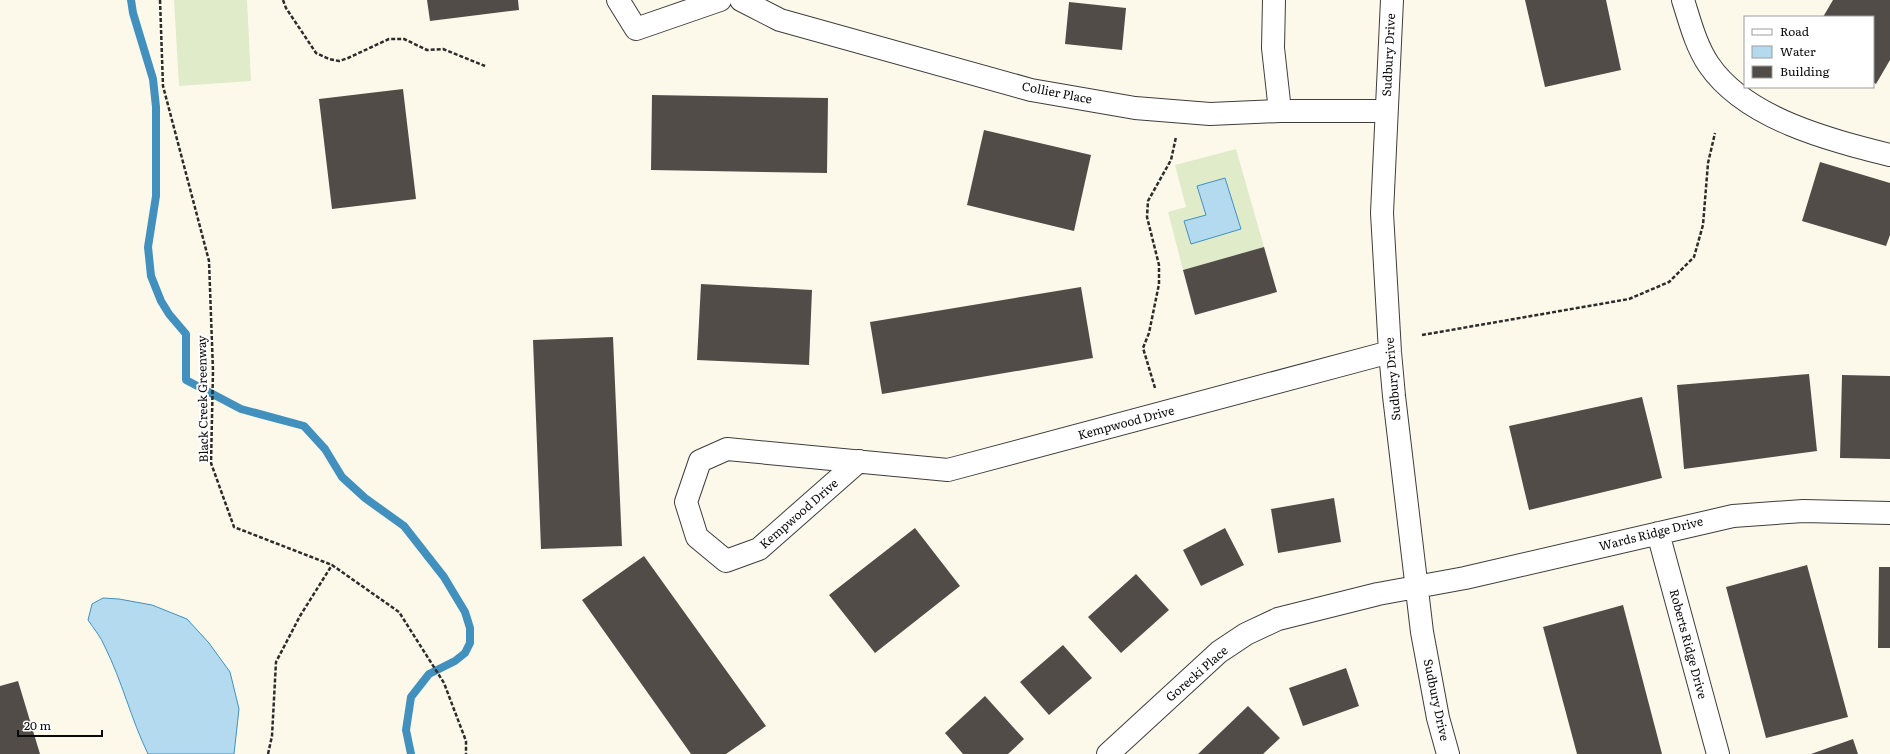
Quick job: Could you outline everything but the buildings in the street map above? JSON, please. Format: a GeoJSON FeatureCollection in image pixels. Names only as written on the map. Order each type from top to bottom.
{"type":"FeatureCollection","features":[{"type":"Feature","properties":{"kind":"street"},"geometry":{"type":"LineString","coordinates":[[618,0],[636,29],[720,0]]}},
{"type":"Feature","properties":{"kind":"street","name":"Collier Place"},"geometry":{"type":"LineString","coordinates":[[741,0],[780,20],[1030,90],[1135,108],[1210,114],[1280,111],[1386,111]]}},
{"type":"Feature","properties":{"kind":"street"},"geometry":{"type":"LineString","coordinates":[[1274,0],[1273,48],[1280,111]]}},
{"type":"Feature","properties":{"kind":"street","name":"Sudbury Drive"},"geometry":{"type":"LineString","coordinates":[[1392,0],[1382,213],[1390,352],[1416,587],[1437,711],[1448,754]]}},
{"type":"Feature","properties":{"kind":"street"},"geometry":{"type":"LineString","coordinates":[[1683,0],[1694,34],[1709,65],[1728,87],[1756,107],[1783,123],[1854,146],[1890,155]]}},
{"type":"Feature","properties":{"kind":"street","name":"Kempwood Drive"},"geometry":{"type":"LineString","coordinates":[[859,462],[760,549],[726,561],[697,537],[686,502],[700,461],[727,449],[948,470],[1390,352]]}},
{"type":"Feature","properties":{"kind":"street","name":"Wards Ridge Drive"},"geometry":{"type":"LineString","coordinates":[[1416,587],[1465,578],[1725,517],[1761,513],[1803,511],[1890,513]]}},
{"type":"Feature","properties":{"kind":"street","name":"Roberts Ridge Drive"},"geometry":{"type":"LineString","coordinates":[[1658,533],[1718,754]]}},
{"type":"Feature","properties":{"kind":"street","name":"Gorecki Place"},"geometry":{"type":"LineString","coordinates":[[1108,754],[1219,652],[1246,634],[1278,620],[1311,610],[1378,594],[1416,587]]}},
{"type":"Feature","properties":{"kind":"path","name":"Black Creek Greenway"},"geometry":{"type":"LineString","coordinates":[[160,0],[163,86],[209,261],[212,374],[211,463],[234,526],[332,565],[399,612],[444,683],[466,741],[466,754]]}},
{"type":"Feature","properties":{"kind":"path"},"geometry":{"type":"LineString","coordinates":[[283,0],[286,8],[316,53],[329,60],[338,61],[348,58],[389,39],[404,39],[427,50],[443,49],[485,66]]}},
{"type":"Feature","properties":{"kind":"path"},"geometry":{"type":"LineString","coordinates":[[1162,413],[1143,348],[1149,333],[1159,284],[1159,265],[1147,218],[1148,206],[1154,189],[1171,160],[1182,112]]}},
{"type":"Feature","properties":{"kind":"path"},"geometry":{"type":"LineString","coordinates":[[1422,335],[1629,299],[1669,282],[1694,257],[1703,225],[1708,163],[1715,133]]}},
{"type":"Feature","properties":{"kind":"path"},"geometry":{"type":"LineString","coordinates":[[268,754],[272,736],[276,662],[300,616],[332,565]]}},
{"type":"Feature","properties":{"kind":"green space"},"geometry":{"type":"Polygon","coordinates":[[[174,0],[247,0],[251,81],[179,86],[174,0]]]}},
{"type":"Feature","properties":{"kind":"green space"},"geometry":{"type":"Polygon","coordinates":[[[1236,149],[1264,247],[1183,270],[1168,212],[1186,207],[1175,165],[1236,149]]]}},
{"type":"Feature","properties":{"kind":"water"},"geometry":{"type":"Polygon","coordinates":[[[1225,178],[1241,229],[1191,244],[1184,221],[1206,215],[1197,186],[1225,178]]]}},
{"type":"Feature","properties":{"kind":"water"},"geometry":{"type":"Polygon","coordinates":[[[103,598],[119,599],[152,605],[187,619],[209,643],[230,672],[239,709],[234,754],[148,754],[136,727],[111,660],[102,640],[88,620],[92,604],[103,598]]]}},
{"type":"Feature","properties":{"kind":"waterway"},"geometry":{"type":"LineString","coordinates":[[131,0],[133,13],[153,79],[156,107],[156,196],[148,247],[151,276],[161,301],[169,314],[186,334],[186,380],[241,409],[304,426],[325,449],[342,477],[365,498],[404,526],[444,577],[465,612],[470,628],[470,643],[465,653],[455,661],[429,674],[411,697],[406,730],[411,754]]}}]}
